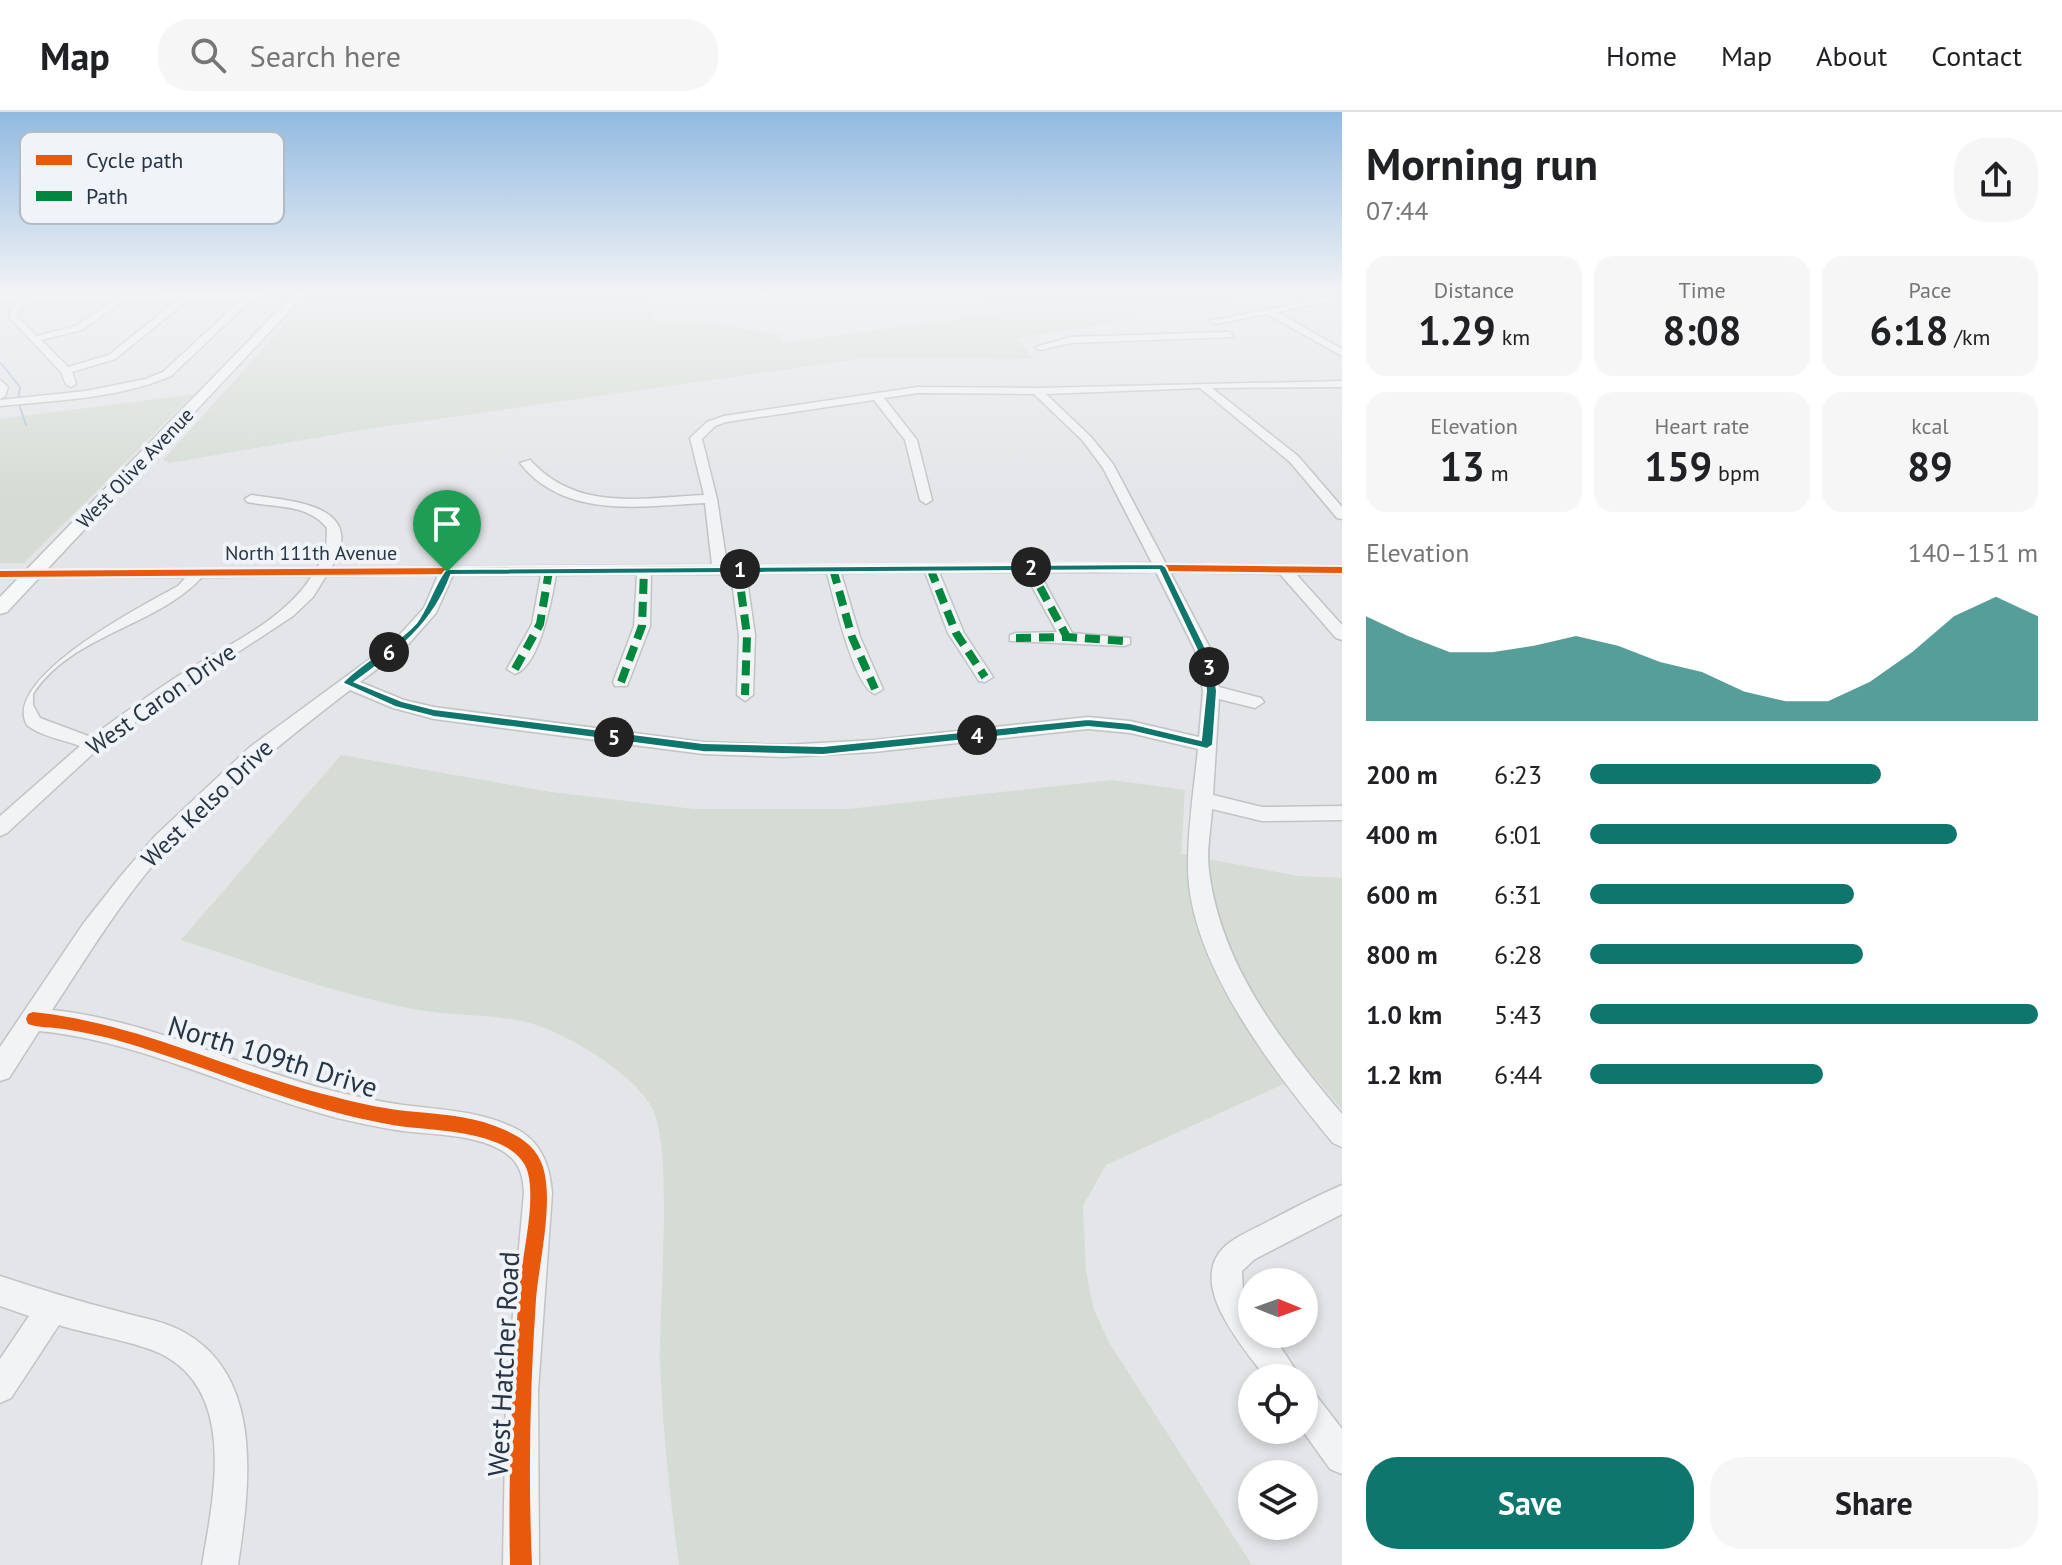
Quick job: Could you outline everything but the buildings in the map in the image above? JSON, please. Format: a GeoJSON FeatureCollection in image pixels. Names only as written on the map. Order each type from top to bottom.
{"type":"FeatureCollection","features":[{"type":"Feature","properties":{"kind":"main road","name":"West Olive Avenue"},"geometry":{"type":"LineString","coordinates":[[0,608],[237,360]]}},
{"type":"Feature","properties":{"kind":"street"},"geometry":{"type":"LineString","coordinates":[[55,360],[71,380],[68,395]]}},
{"type":"Feature","properties":{"kind":"street"},"geometry":{"type":"LineString","coordinates":[[66,371],[103,360]]}},
{"type":"Feature","properties":{"kind":"street"},"geometry":{"type":"LineString","coordinates":[[0,383],[9,400],[68,395],[156,380],[182,360]]}},
{"type":"Feature","properties":{"kind":"street"},"geometry":{"type":"LineString","coordinates":[[720,569],[711,499],[696,438],[711,424],[724,419],[918,390],[1037,391],[1342,384]]}},
{"type":"Feature","properties":{"kind":"street"},"geometry":{"type":"LineString","coordinates":[[1202,385],[1294,459],[1342,515]]}},
{"type":"Feature","properties":{"kind":"street"},"geometry":{"type":"LineString","coordinates":[[1037,391],[1100,455],[1116,479],[1203,650],[1211,691],[1198,867],[1205,909],[1217,945],[1238,990],[1285,1066],[1342,1134]]}},
{"type":"Feature","properties":{"kind":"street"},"geometry":{"type":"LineString","coordinates":[[876,395],[911,440],[926,500]]}},
{"type":"Feature","properties":{"kind":"street"},"geometry":{"type":"LineString","coordinates":[[526,463],[541,480],[560,491],[594,500],[711,499]]}},
{"type":"Feature","properties":{"kind":"street","name":"West Caron Drive"},"geometry":{"type":"LineString","coordinates":[[0,828],[93,744],[300,604],[333,553],[336,539],[334,528],[326,518],[295,503],[251,499]]}},
{"type":"Feature","properties":{"kind":"street"},"geometry":{"type":"LineString","coordinates":[[1029,567],[1067,637]]}},
{"type":"Feature","properties":{"kind":"street","name":"North 111th Avenue"},"geometry":{"type":"LineString","coordinates":[[0,574],[1029,567],[1342,570]]}},
{"type":"Feature","properties":{"kind":"street"},"geometry":{"type":"LineString","coordinates":[[930,568],[956,633],[985,677]]}},
{"type":"Feature","properties":{"kind":"street"},"geometry":{"type":"LineString","coordinates":[[738,569],[747,635],[745,695]]}},
{"type":"Feature","properties":{"kind":"street"},"geometry":{"type":"LineString","coordinates":[[833,569],[852,637],[875,689]]}},
{"type":"Feature","properties":{"kind":"street"},"geometry":{"type":"LineString","coordinates":[[621,682],[642,626],[644,570]]}},
{"type":"Feature","properties":{"kind":"street"},"geometry":{"type":"LineString","coordinates":[[1285,570],[1342,635]]}},
{"type":"Feature","properties":{"kind":"street"},"geometry":{"type":"LineString","coordinates":[[515,669],[540,624],[549,571]]}},
{"type":"Feature","properties":{"kind":"street","name":"West Kelso Drive"},"geometry":{"type":"LineString","coordinates":[[0,1069],[127,883],[162,842],[232,772],[399,645],[421,624],[439,596],[447,572]]}},
{"type":"Feature","properties":{"kind":"street"},"geometry":{"type":"LineString","coordinates":[[93,744],[34,722],[24,702],[25,693],[57,659],[183,589],[197,574]]}},
{"type":"Feature","properties":{"kind":"street"},"geometry":{"type":"LineString","coordinates":[[1016,638],[1067,637],[1124,641]]}},
{"type":"Feature","properties":{"kind":"street"},"geometry":{"type":"LineString","coordinates":[[347,683],[399,704],[434,713],[703,748],[823,750],[1088,723],[1141,729],[1207,745]]}},
{"type":"Feature","properties":{"kind":"street"},"geometry":{"type":"LineString","coordinates":[[1211,691],[1255,702]]}},
{"type":"Feature","properties":{"kind":"street"},"geometry":{"type":"LineString","coordinates":[[1202,800],[1262,814],[1342,813]]}},
{"type":"Feature","properties":{"kind":"street","name":"North 109th Drive"},"geometry":{"type":"LineString","coordinates":[[33,1019],[105,1028],[260,1083],[387,1116],[488,1130],[516,1143],[535,1166]]}},
{"type":"Feature","properties":{"kind":"street","name":"West Hatcher Road"},"geometry":{"type":"LineString","coordinates":[[521,1565],[520,1404],[537,1209],[535,1166]]}},
{"type":"Feature","properties":{"kind":"street"},"geometry":{"type":"LineString","coordinates":[[1238,1313],[1227,1290],[1229,1263],[1245,1249],[1342,1199]]}},
{"type":"Feature","properties":{"kind":"street"},"geometry":{"type":"LineString","coordinates":[[0,1291],[171,1342],[191,1356],[213,1383],[223,1403],[232,1455],[233,1488],[220,1565]]}},
{"type":"Feature","properties":{"kind":"street"},"geometry":{"type":"LineString","coordinates":[[0,1387],[52,1309]]}},
{"type":"Feature","properties":{"kind":"street"},"geometry":{"type":"LineString","coordinates":[[1318,1424],[1342,1457]]}},
{"type":"Feature","properties":{"kind":"shaded area"},"geometry":{"type":"Polygon","coordinates":[[[253,360],[853,360],[361,430],[169,463],[163,460],[253,360]]]}},
{"type":"Feature","properties":{"kind":"shaded area"},"geometry":{"type":"Polygon","coordinates":[[[194,394],[24,563],[0,563],[0,419],[194,394]]]}},
{"type":"Feature","properties":{"kind":"shaded area"},"geometry":{"type":"Polygon","coordinates":[[[341,755],[551,792],[694,809],[849,809],[1112,780],[1185,790],[1181,854],[1298,876],[1342,878],[1342,1109],[1310,1072],[1106,1165],[1083,1206],[1086,1271],[1093,1307],[1108,1341],[1252,1565],[679,1565],[667,1466],[660,1366],[664,1230],[662,1156],[658,1126],[651,1106],[641,1092],[594,1053],[538,1026],[509,1019],[432,1012],[389,1004],[299,979],[181,940],[341,755]]]}},
{"type":"Feature","properties":{"kind":"waterway"},"geometry":{"type":"LineString","coordinates":[[0,362],[20,387],[18,399]]}},
{"type":"Feature","properties":{"kind":"waterway"},"geometry":{"type":"LineString","coordinates":[[19,404],[26,425]]}},
{"type":"Feature","properties":{"kind":"marked path"},"geometry":{"type":"LineString","coordinates":[[1029,567],[1067,637]]}},
{"type":"Feature","properties":{"kind":"marked path"},"geometry":{"type":"LineString","coordinates":[[930,568],[956,633],[985,677]]}},
{"type":"Feature","properties":{"kind":"marked path"},"geometry":{"type":"LineString","coordinates":[[738,569],[747,635],[745,695]]}},
{"type":"Feature","properties":{"kind":"marked path"},"geometry":{"type":"LineString","coordinates":[[833,569],[852,637],[875,689]]}},
{"type":"Feature","properties":{"kind":"marked path"},"geometry":{"type":"LineString","coordinates":[[621,682],[642,626],[644,570]]}},
{"type":"Feature","properties":{"kind":"marked path"},"geometry":{"type":"LineString","coordinates":[[515,669],[540,624],[549,571]]}},
{"type":"Feature","properties":{"kind":"marked path"},"geometry":{"type":"LineString","coordinates":[[1016,638],[1067,637],[1124,641]]}},
{"type":"Feature","properties":{"kind":"cycle path"},"geometry":{"type":"LineString","coordinates":[[0,574],[1094,567],[1342,570]]}},
{"type":"Feature","properties":{"kind":"cycle path"},"geometry":{"type":"LineString","coordinates":[[33,1019],[121,1034],[275,1087],[339,1105],[387,1116],[492,1132],[511,1140],[526,1152],[535,1167],[538,1193],[522,1391],[519,1495],[521,1565]]}},
{"type":"Feature","properties":{"kind":"route"},"geometry":{"type":"LineString","coordinates":[[1162,567],[1208,663],[1211,691],[1207,745],[1109,723],[1088,723],[823,750],[703,748],[434,713],[399,704],[347,683],[399,645],[421,624],[439,596],[447,572],[1162,567]]}}]}
